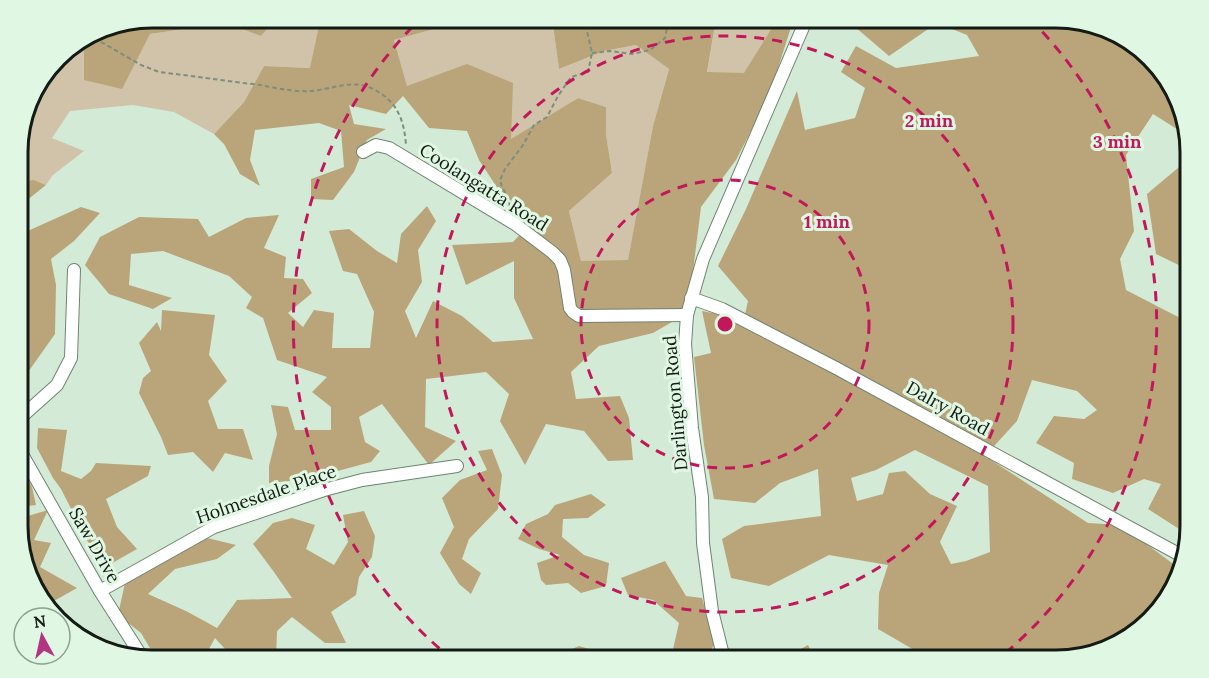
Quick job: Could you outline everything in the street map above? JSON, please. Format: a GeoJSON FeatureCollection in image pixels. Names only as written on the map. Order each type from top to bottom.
{"type":"FeatureCollection","features":[{"type":"Feature","properties":{"kind":"street","name":"Darlington Road"},"geometry":{"type":"LineString","coordinates":[[722,649],[712,611],[705,554],[702,497],[692,428],[685,344],[687,315],[703,259],[803,28]]}},
{"type":"Feature","properties":{"kind":"street","name":"Coolangatta Road"},"geometry":{"type":"LineString","coordinates":[[363,152],[376,145],[396,152],[515,224],[552,252],[560,260],[564,270],[570,308],[579,316],[687,315]]}},
{"type":"Feature","properties":{"kind":"street"},"geometry":{"type":"LineString","coordinates":[[28,411],[57,385],[71,358],[74,270]]}},
{"type":"Feature","properties":{"kind":"street","name":"Dalry Road"},"geometry":{"type":"LineString","coordinates":[[691,298],[722,309],[826,362],[1177,553]]}},
{"type":"Feature","properties":{"kind":"street","name":"Saw Drive"},"geometry":{"type":"LineString","coordinates":[[28,465],[100,591],[136,648]]}},
{"type":"Feature","properties":{"kind":"street","name":"Holmesdale Place"},"geometry":{"type":"LineString","coordinates":[[100,591],[214,527],[333,487],[362,480],[457,466]]}},
{"type":"Feature","properties":{"kind":"path"},"geometry":{"type":"LineString","coordinates":[[515,224],[508,197],[500,180],[534,125],[547,117],[571,77],[588,72],[592,53],[586,28]]}},
{"type":"Feature","properties":{"kind":"path"},"geometry":{"type":"LineString","coordinates":[[592,53],[610,51],[632,54],[650,50],[665,38],[667,28]]}},
{"type":"Feature","properties":{"kind":"path"},"geometry":{"type":"LineString","coordinates":[[99,41],[141,65],[159,72],[309,91],[347,85],[371,88],[384,95],[400,114],[406,143],[406,159]]}},
{"type":"Feature","properties":{"kind":"shaded area"},"geometry":{"type":"Polygon","coordinates":[[[153,28],[191,28],[150,34],[122,89],[84,80],[84,49],[105,38],[128,31],[153,28]]]}},
{"type":"Feature","properties":{"kind":"shaded area"},"geometry":{"type":"Polygon","coordinates":[[[191,28],[239,28],[261,36],[268,28],[319,28],[311,68],[264,66],[244,102],[214,134],[174,112],[133,105],[70,111],[52,138],[84,151],[53,175],[46,185],[34,180],[28,180],[30,136],[41,98],[59,71],[84,49],[150,34],[191,28]]]}},
{"type":"Feature","properties":{"kind":"shaded area"},"geometry":{"type":"Polygon","coordinates":[[[239,28],[268,28],[261,36],[239,28]]]}},
{"type":"Feature","properties":{"kind":"shaded area"},"geometry":{"type":"Polygon","coordinates":[[[319,28],[438,28],[394,40],[407,86],[467,64],[513,83],[511,139],[578,98],[606,107],[606,134],[612,173],[569,211],[581,261],[628,260],[653,126],[669,69],[636,45],[604,51],[559,69],[553,28],[714,28],[707,72],[744,73],[772,28],[791,28],[769,96],[736,160],[701,207],[693,271],[684,315],[653,333],[599,346],[571,372],[576,399],[620,396],[629,418],[633,460],[608,461],[584,431],[546,424],[525,465],[500,421],[509,394],[486,372],[426,379],[425,427],[456,441],[429,465],[382,404],[359,417],[365,442],[380,451],[371,462],[308,479],[269,483],[269,466],[277,434],[271,405],[288,407],[295,430],[331,430],[331,407],[312,392],[327,377],[277,360],[263,318],[246,308],[252,297],[229,276],[163,251],[131,254],[129,285],[172,298],[153,309],[109,294],[85,265],[100,237],[139,217],[198,219],[209,237],[246,218],[279,215],[264,248],[286,257],[284,278],[303,279],[312,293],[288,313],[303,327],[314,310],[334,313],[332,348],[370,348],[374,312],[357,274],[343,271],[329,231],[349,229],[397,263],[401,234],[427,206],[436,221],[418,250],[422,282],[405,311],[416,338],[433,301],[462,316],[493,342],[533,339],[514,298],[514,261],[466,285],[452,245],[513,242],[540,217],[502,195],[479,160],[467,131],[429,128],[403,96],[386,114],[349,105],[354,124],[386,129],[367,140],[354,172],[333,200],[311,199],[311,179],[344,167],[341,131],[319,123],[255,130],[250,160],[260,186],[240,174],[224,144],[214,134],[244,102],[264,66],[310,68],[319,28]]]}},
{"type":"Feature","properties":{"kind":"shaded area"},"geometry":{"type":"Polygon","coordinates":[[[437,28],[553,28],[559,69],[604,51],[636,45],[669,69],[653,126],[628,261],[581,262],[569,211],[612,173],[606,134],[606,107],[578,98],[510,140],[467,65],[407,87],[394,40],[437,28]]]}},
{"type":"Feature","properties":{"kind":"shaded area"},"geometry":{"type":"Polygon","coordinates":[[[714,28],[772,28],[745,73],[707,73],[714,28]]]}},
{"type":"Feature","properties":{"kind":"shaded area"},"geometry":{"type":"Polygon","coordinates":[[[856,28],[930,28],[889,56],[856,28]]]}},
{"type":"Feature","properties":{"kind":"shaded area"},"geometry":{"type":"Polygon","coordinates":[[[950,28],[1056,28],[1104,38],[1132,54],[1150,71],[1168,98],[1178,128],[1178,130],[1153,114],[1126,155],[1134,231],[1120,259],[1126,290],[1180,318],[1180,530],[1148,509],[1161,484],[1144,479],[1113,493],[1072,479],[1074,463],[1036,443],[1054,416],[1084,419],[1097,410],[1077,391],[1032,380],[1017,421],[985,456],[1088,523],[1121,525],[1174,565],[1155,601],[1132,624],[1104,640],[1081,647],[913,649],[878,629],[879,593],[888,565],[829,555],[769,586],[731,578],[722,539],[744,526],[821,516],[818,469],[780,483],[755,503],[714,499],[704,445],[694,357],[711,353],[702,311],[744,319],[748,301],[718,266],[746,209],[797,91],[805,130],[855,118],[865,88],[841,72],[856,46],[896,68],[979,56],[967,35],[950,28]],[[915,450],[876,470],[851,478],[857,501],[883,494],[889,473],[905,471],[930,494],[957,506],[940,542],[951,564],[990,552],[988,486],[915,450]]]}},
{"type":"Feature","properties":{"kind":"shaded area"},"geometry":{"type":"Polygon","coordinates":[[[1180,166],[1180,266],[1156,254],[1147,194],[1180,166]]]}},
{"type":"Feature","properties":{"kind":"shaded area"},"geometry":{"type":"Polygon","coordinates":[[[28,180],[34,180],[46,185],[28,199],[28,180]]]}},
{"type":"Feature","properties":{"kind":"shaded area"},"geometry":{"type":"Polygon","coordinates":[[[81,207],[100,213],[74,241],[51,259],[56,285],[55,334],[28,372],[28,231],[81,207]]]}},
{"type":"Feature","properties":{"kind":"shaded area"},"geometry":{"type":"Polygon","coordinates":[[[162,310],[215,315],[209,355],[227,381],[208,401],[218,429],[243,429],[253,460],[225,453],[213,472],[193,452],[168,455],[139,393],[143,378],[151,371],[139,343],[157,322],[161,331],[162,310]]]}},
{"type":"Feature","properties":{"kind":"shaded area"},"geometry":{"type":"Polygon","coordinates":[[[38,428],[67,430],[61,471],[81,479],[91,471],[96,463],[151,466],[148,476],[106,499],[117,527],[137,549],[107,566],[88,542],[37,448],[38,428]]]}},
{"type":"Feature","properties":{"kind":"shaded area"},"geometry":{"type":"Polygon","coordinates":[[[492,449],[502,475],[498,509],[469,539],[462,559],[481,573],[471,594],[459,584],[440,553],[454,527],[442,498],[460,480],[487,470],[478,451],[492,449]]]}},
{"type":"Feature","properties":{"kind":"shaded area"},"geometry":{"type":"Polygon","coordinates":[[[28,479],[32,487],[36,505],[28,506],[28,479]]]}},
{"type":"Feature","properties":{"kind":"shaded area"},"geometry":{"type":"Polygon","coordinates":[[[591,494],[606,505],[588,518],[563,519],[562,537],[584,555],[609,563],[606,586],[581,593],[568,583],[546,585],[541,580],[537,563],[560,555],[539,549],[518,539],[526,524],[548,514],[555,505],[591,494]]]}},
{"type":"Feature","properties":{"kind":"shaded area"},"geometry":{"type":"Polygon","coordinates":[[[48,510],[34,540],[51,543],[40,567],[77,588],[54,601],[38,573],[33,557],[28,516],[48,510]]]}},
{"type":"Feature","properties":{"kind":"shaded area"},"geometry":{"type":"Polygon","coordinates":[[[364,511],[375,536],[372,557],[359,577],[356,595],[331,612],[346,643],[325,643],[292,617],[277,631],[276,650],[226,650],[215,638],[208,650],[151,650],[141,633],[118,615],[128,569],[180,554],[195,535],[236,545],[217,559],[175,569],[148,594],[217,628],[237,600],[292,598],[253,544],[273,523],[292,518],[315,525],[306,549],[334,565],[348,542],[343,515],[364,511]]]}},
{"type":"Feature","properties":{"kind":"shaded area"},"geometry":{"type":"Polygon","coordinates":[[[665,561],[686,596],[702,598],[715,644],[711,649],[673,649],[679,623],[653,600],[628,595],[621,578],[665,561]]]}},
{"type":"Feature","properties":{"kind":"shaded area"},"geometry":{"type":"Polygon","coordinates":[[[579,646],[591,650],[571,650],[579,646]]]}}]}
